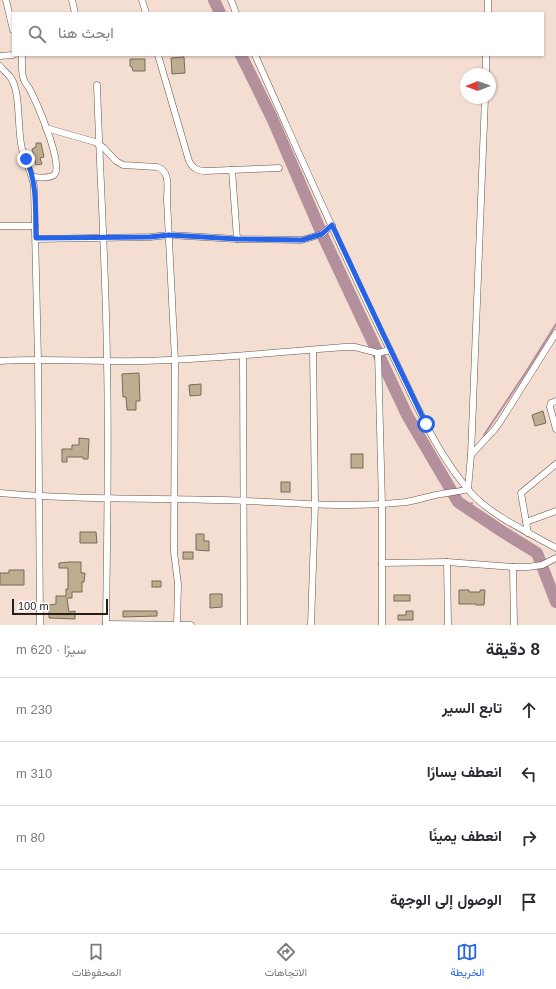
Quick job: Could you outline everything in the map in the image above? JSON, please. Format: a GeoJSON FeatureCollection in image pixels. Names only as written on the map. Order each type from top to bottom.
{"type":"FeatureCollection","features":[{"type":"Feature","properties":{"kind":"street"},"geometry":{"type":"LineString","coordinates":[[6,0],[12,26]]}},
{"type":"Feature","properties":{"kind":"street"},"geometry":{"type":"LineString","coordinates":[[72,0],[75,12]]}},
{"type":"Feature","properties":{"kind":"street"},"geometry":{"type":"LineString","coordinates":[[142,0],[146,12]]}},
{"type":"Feature","properties":{"kind":"street"},"geometry":{"type":"LineString","coordinates":[[231,0],[236,12]]}},
{"type":"Feature","properties":{"kind":"street"},"geometry":{"type":"LineString","coordinates":[[488,0],[488,12]]}},
{"type":"Feature","properties":{"kind":"street"},"geometry":{"type":"LineString","coordinates":[[0,56],[12,55]]}},
{"type":"Feature","properties":{"kind":"street"},"geometry":{"type":"LineString","coordinates":[[22,56],[23,79],[29,88],[55,152],[56,172],[52,176],[33,177]]}},
{"type":"Feature","properties":{"kind":"street"},"geometry":{"type":"LineString","coordinates":[[158,56],[190,164],[199,171],[280,168]]}},
{"type":"Feature","properties":{"kind":"street"},"geometry":{"type":"LineString","coordinates":[[255,56],[390,350],[426,424],[451,467],[468,489],[483,504],[528,533],[556,548]]}},
{"type":"Feature","properties":{"kind":"street"},"geometry":{"type":"LineString","coordinates":[[486,56],[486,68]]}},
{"type":"Feature","properties":{"kind":"street"},"geometry":{"type":"LineString","coordinates":[[0,66],[11,78],[16,90],[21,144],[33,177],[34,187],[38,360],[40,625]]}},
{"type":"Feature","properties":{"kind":"street"},"geometry":{"type":"LineString","coordinates":[[97,85],[104,238],[107,362],[108,499],[106,625],[191,625]]}},
{"type":"Feature","properties":{"kind":"street"},"geometry":{"type":"LineString","coordinates":[[468,489],[471,455],[485,104]]}},
{"type":"Feature","properties":{"kind":"street"},"geometry":{"type":"LineString","coordinates":[[46,128],[91,140],[99,144],[116,162],[123,165],[157,167],[165,171],[167,174],[175,360],[174,552],[178,584],[177,625]]}},
{"type":"Feature","properties":{"kind":"street"},"geometry":{"type":"LineString","coordinates":[[232,170],[237,239]]}},
{"type":"Feature","properties":{"kind":"street"},"geometry":{"type":"LineString","coordinates":[[36,238],[150,237],[169,235],[237,239],[302,240],[322,234],[332,225]]}},
{"type":"Feature","properties":{"kind":"street"},"geometry":{"type":"LineString","coordinates":[[0,226],[35,226]]}},
{"type":"Feature","properties":{"kind":"street"},"geometry":{"type":"LineString","coordinates":[[471,455],[500,422],[556,333]]}},
{"type":"Feature","properties":{"kind":"street"},"geometry":{"type":"LineString","coordinates":[[0,361],[38,360],[107,362],[243,356],[356,347],[378,353],[390,350]]}},
{"type":"Feature","properties":{"kind":"street"},"geometry":{"type":"LineString","coordinates":[[312,625],[315,505],[313,350]]}},
{"type":"Feature","properties":{"kind":"street"},"geometry":{"type":"LineString","coordinates":[[378,353],[382,504],[382,625]]}},
{"type":"Feature","properties":{"kind":"street"},"geometry":{"type":"LineString","coordinates":[[243,356],[244,625]]}},
{"type":"Feature","properties":{"kind":"street"},"geometry":{"type":"LineString","coordinates":[[556,401],[551,403],[550,407],[556,429]]}},
{"type":"Feature","properties":{"kind":"street"},"geometry":{"type":"LineString","coordinates":[[528,533],[521,494],[556,464]]}},
{"type":"Feature","properties":{"kind":"street"},"geometry":{"type":"LineString","coordinates":[[0,493],[108,499],[175,499],[315,505],[408,502],[442,493],[458,492],[468,489]]}},
{"type":"Feature","properties":{"kind":"street"},"geometry":{"type":"LineString","coordinates":[[526,522],[556,511]]}},
{"type":"Feature","properties":{"kind":"street"},"geometry":{"type":"LineString","coordinates":[[382,563],[447,562],[514,567],[542,565],[556,558]]}},
{"type":"Feature","properties":{"kind":"street"},"geometry":{"type":"LineString","coordinates":[[447,562],[448,625]]}},
{"type":"Feature","properties":{"kind":"street"},"geometry":{"type":"LineString","coordinates":[[514,567],[514,625]]}},
{"type":"Feature","properties":{"kind":"building"},"geometry":{"type":"Polygon","coordinates":[[[184,57],[185,73],[172,74],[171,58],[184,57]]]}},
{"type":"Feature","properties":{"kind":"building"},"geometry":{"type":"Polygon","coordinates":[[[130,59],[145,59],[145,71],[133,71],[132,67],[130,66],[130,59]]]}},
{"type":"Feature","properties":{"kind":"building"},"geometry":{"type":"Polygon","coordinates":[[[36,143],[41,143],[44,157],[40,158],[42,164],[36,165],[32,149],[36,147],[36,143]]]}},
{"type":"Feature","properties":{"kind":"building"},"geometry":{"type":"Polygon","coordinates":[[[139,373],[140,401],[136,401],[136,410],[127,410],[126,397],[123,397],[122,374],[139,373]]]}},
{"type":"Feature","properties":{"kind":"building"},"geometry":{"type":"Polygon","coordinates":[[[201,384],[201,395],[190,396],[189,385],[201,384]]]}},
{"type":"Feature","properties":{"kind":"building"},"geometry":{"type":"Polygon","coordinates":[[[543,411],[546,423],[535,426],[532,415],[543,411]]]}},
{"type":"Feature","properties":{"kind":"building"},"geometry":{"type":"Polygon","coordinates":[[[79,438],[89,439],[88,459],[83,459],[83,457],[67,457],[67,462],[62,462],[62,449],[72,449],[72,445],[79,445],[79,438]]]}},
{"type":"Feature","properties":{"kind":"building"},"geometry":{"type":"Polygon","coordinates":[[[351,454],[363,454],[363,468],[351,468],[351,454]]]}},
{"type":"Feature","properties":{"kind":"building"},"geometry":{"type":"Polygon","coordinates":[[[281,482],[290,482],[290,492],[281,492],[281,482]]]}},
{"type":"Feature","properties":{"kind":"building"},"geometry":{"type":"Polygon","coordinates":[[[80,532],[96,532],[97,543],[80,543],[80,532]]]}},
{"type":"Feature","properties":{"kind":"building"},"geometry":{"type":"Polygon","coordinates":[[[196,534],[204,534],[204,541],[209,541],[209,551],[196,550],[196,534]]]}},
{"type":"Feature","properties":{"kind":"building"},"geometry":{"type":"Polygon","coordinates":[[[183,552],[193,552],[193,559],[183,559],[183,552]]]}},
{"type":"Feature","properties":{"kind":"building"},"geometry":{"type":"Polygon","coordinates":[[[81,562],[81,573],[85,573],[84,582],[82,582],[82,592],[72,592],[72,598],[67,598],[69,612],[75,611],[75,619],[49,618],[49,605],[56,604],[56,596],[66,596],[66,589],[68,589],[68,568],[59,568],[59,563],[81,562]]]}},
{"type":"Feature","properties":{"kind":"building"},"geometry":{"type":"Polygon","coordinates":[[[9,570],[24,570],[24,585],[0,585],[0,573],[9,573],[9,570]]]}},
{"type":"Feature","properties":{"kind":"building"},"geometry":{"type":"Polygon","coordinates":[[[152,581],[161,581],[161,587],[152,587],[152,581]]]}},
{"type":"Feature","properties":{"kind":"building"},"geometry":{"type":"Polygon","coordinates":[[[459,590],[480,592],[480,590],[485,590],[484,605],[459,604],[459,590]]]}},
{"type":"Feature","properties":{"kind":"building"},"geometry":{"type":"Polygon","coordinates":[[[210,594],[222,594],[222,607],[210,608],[210,594]]]}},
{"type":"Feature","properties":{"kind":"building"},"geometry":{"type":"Polygon","coordinates":[[[394,595],[410,595],[410,601],[394,601],[394,595]]]}},
{"type":"Feature","properties":{"kind":"building"},"geometry":{"type":"Polygon","coordinates":[[[123,611],[157,611],[157,616],[123,617],[123,611]]]}},
{"type":"Feature","properties":{"kind":"building"},"geometry":{"type":"Polygon","coordinates":[[[406,611],[413,611],[413,620],[398,620],[398,615],[406,615],[406,611]]]}},
{"type":"Feature","properties":{"kind":"waterway"},"geometry":{"type":"LineString","coordinates":[[214,0],[220,12]]}},
{"type":"Feature","properties":{"kind":"waterway"},"geometry":{"type":"LineString","coordinates":[[241,56],[272,118],[322,234],[407,415],[458,502],[537,553],[556,602]]}},
{"type":"Feature","properties":{"kind":"waterway"},"geometry":{"type":"LineString","coordinates":[[484,435],[556,324]]}},
{"type":"Feature","properties":{"kind":"waterway"},"geometry":{"type":"LineString","coordinates":[[468,510],[472,503]]}},
{"type":"Feature","properties":{"kind":"route"},"geometry":{"type":"LineString","coordinates":[[26,159],[32,172],[34,187],[36,238],[150,237],[169,235],[237,239],[302,240],[322,234],[332,225],[426,424]]}}]}
